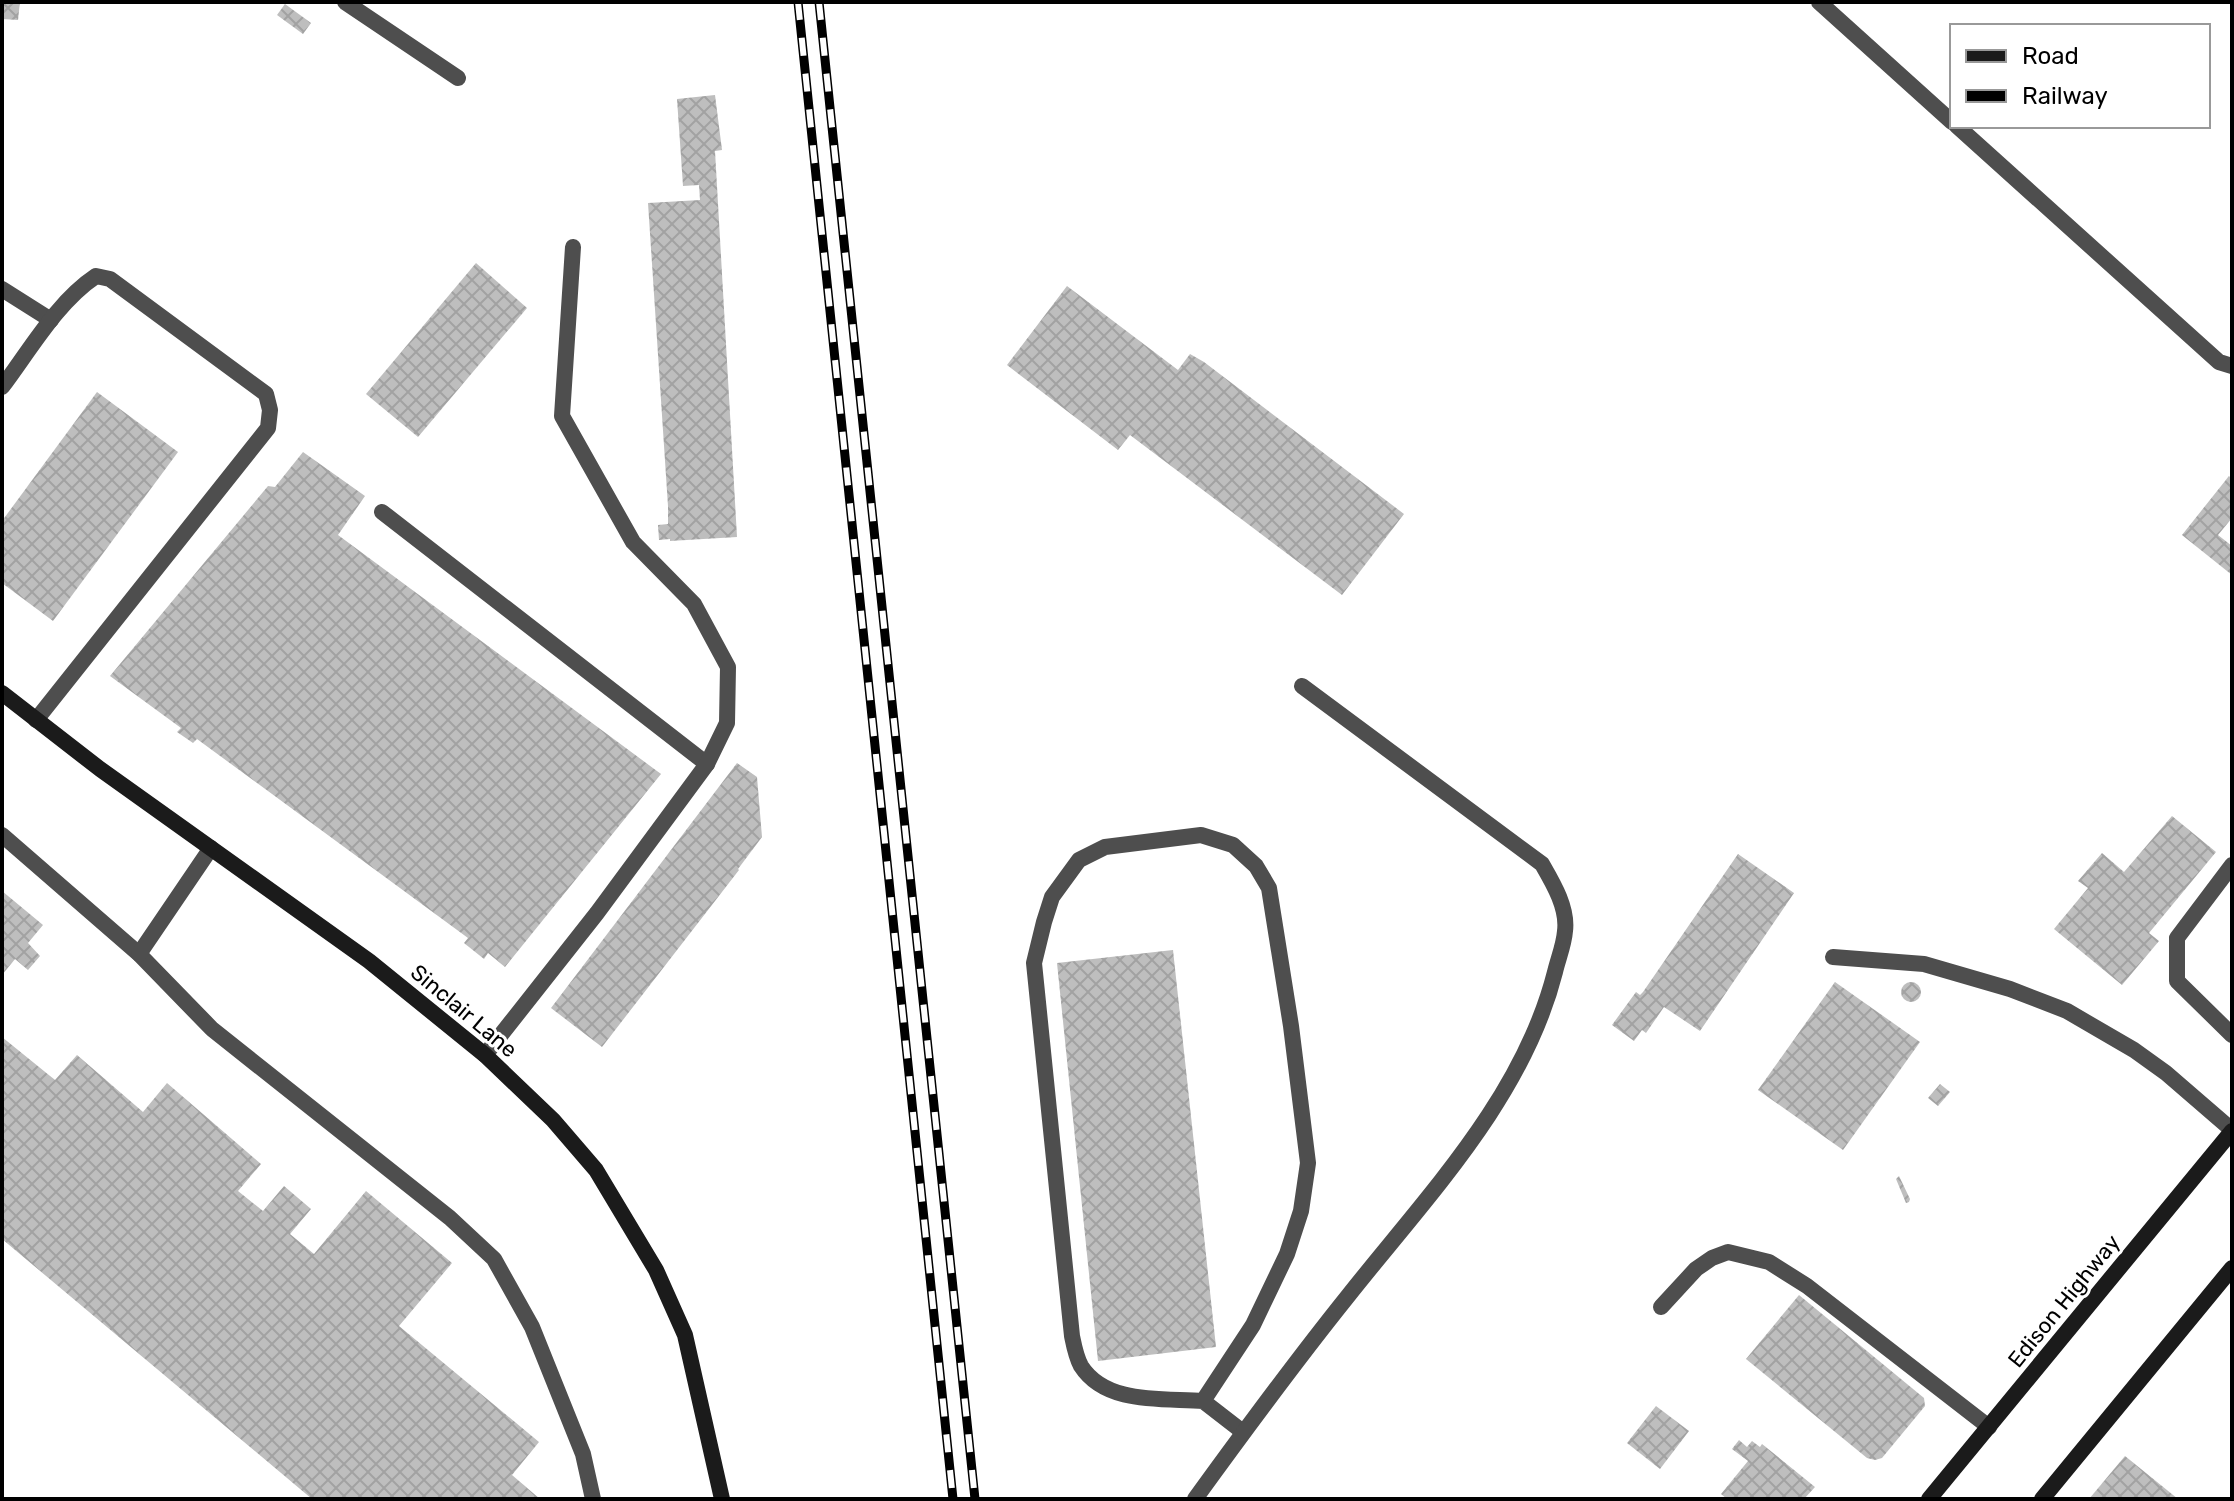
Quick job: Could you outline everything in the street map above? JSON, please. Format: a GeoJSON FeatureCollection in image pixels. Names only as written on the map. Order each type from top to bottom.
{"type":"FeatureCollection","features":[{"type":"Feature","properties":{"kind":"main road","name":"Sinclair Lane"},"geometry":{"type":"LineString","coordinates":[[2,693],[100,769],[369,961],[485,1055],[553,1120],[596,1170],[656,1270],[685,1335],[722,1499]]}},
{"type":"Feature","properties":{"kind":"main road","name":"Edison Highway"},"geometry":{"type":"LineString","coordinates":[[1929,1499],[2232,1130]]}},
{"type":"Feature","properties":{"kind":"main road"},"geometry":{"type":"LineString","coordinates":[[2042,1499],[2232,1268]]}},
{"type":"Feature","properties":{"kind":"lane"},"geometry":{"type":"LineString","coordinates":[[345,2],[458,78]]}},
{"type":"Feature","properties":{"kind":"lane"},"geometry":{"type":"LineString","coordinates":[[1819,2],[1950,120]]}},
{"type":"Feature","properties":{"kind":"lane"},"geometry":{"type":"LineString","coordinates":[[1959,128],[2219,362],[2232,366]]}},
{"type":"Feature","properties":{"kind":"lane"},"geometry":{"type":"LineString","coordinates":[[485,1055],[597,913],[707,764],[727,723],[728,667],[694,604],[633,542],[562,416],[573,247]]}},
{"type":"Feature","properties":{"kind":"lane"},"geometry":{"type":"LineString","coordinates":[[2,387],[51,320],[85,283],[96,276],[110,279],[266,394],[270,410],[268,428],[36,720]]}},
{"type":"Feature","properties":{"kind":"lane"},"geometry":{"type":"LineString","coordinates":[[2,289],[51,320]]}},
{"type":"Feature","properties":{"kind":"lane"},"geometry":{"type":"LineString","coordinates":[[382,512],[707,764]]}},
{"type":"Feature","properties":{"kind":"lane"},"geometry":{"type":"LineString","coordinates":[[1195,1499],[1243,1432],[1507,1090],[1535,1037],[1546,1007],[1566,929],[1558,892],[1542,864],[1302,686]]}},
{"type":"Feature","properties":{"kind":"lane"},"geometry":{"type":"LineString","coordinates":[[2,835],[139,954],[212,1029],[450,1218],[494,1259],[532,1327],[583,1454],[593,1499]]}},
{"type":"Feature","properties":{"kind":"lane"},"geometry":{"type":"LineString","coordinates":[[1203,1401],[1253,1325],[1287,1254],[1301,1211],[1308,1163],[1291,1026],[1269,888],[1256,866],[1233,845],[1201,835],[1105,847],[1079,860],[1052,897],[1034,963],[1072,1336],[1079,1363],[1089,1376],[1127,1396],[1203,1401],[1243,1432]]}},
{"type":"Feature","properties":{"kind":"lane"},"geometry":{"type":"LineString","coordinates":[[139,954],[211,848]]}},
{"type":"Feature","properties":{"kind":"lane"},"geometry":{"type":"LineString","coordinates":[[2232,865],[2177,938],[2177,981],[2232,1035]]}},
{"type":"Feature","properties":{"kind":"lane"},"geometry":{"type":"LineString","coordinates":[[1833,957],[1924,964],[2010,989],[2067,1011],[2166,1073],[2232,1130]]}},
{"type":"Feature","properties":{"kind":"lane"},"geometry":{"type":"LineString","coordinates":[[1661,1307],[1696,1269],[1712,1258],[1728,1252],[1769,1262],[1807,1286],[1989,1427]]}},
{"type":"Feature","properties":{"kind":"building"},"geometry":{"type":"Polygon","coordinates":[[[2,2],[20,2],[18,20],[2,19],[2,2]]]}},
{"type":"Feature","properties":{"kind":"building"},"geometry":{"type":"Polygon","coordinates":[[[285,4],[311,23],[303,34],[277,15],[285,4]]]}},
{"type":"Feature","properties":{"kind":"building"},"geometry":{"type":"Polygon","coordinates":[[[715,95],[722,150],[715,151],[737,537],[659,540],[658,525],[668,524],[668,506],[648,203],[700,200],[699,185],[683,186],[677,99],[715,95]]]}},
{"type":"Feature","properties":{"kind":"building"},"geometry":{"type":"Polygon","coordinates":[[[476,263],[527,308],[418,437],[366,394],[476,263]]]}},
{"type":"Feature","properties":{"kind":"building"},"geometry":{"type":"Polygon","coordinates":[[[1067,286],[1178,370],[1190,354],[1204,362],[1404,514],[1342,595],[1130,435],[1118,450],[1007,365],[1067,286]]]}},
{"type":"Feature","properties":{"kind":"building"},"geometry":{"type":"Polygon","coordinates":[[[97,392],[178,452],[53,621],[2,583],[2,521],[97,392]]]}},
{"type":"Feature","properties":{"kind":"building"},"geometry":{"type":"Polygon","coordinates":[[[303,452],[365,496],[338,535],[661,774],[505,967],[488,953],[484,959],[464,943],[468,938],[197,739],[193,743],[177,732],[181,728],[110,676],[268,486],[275,487],[303,452]]]}},
{"type":"Feature","properties":{"kind":"building"},"geometry":{"type":"Polygon","coordinates":[[[2229,476],[2232,479],[2232,518],[2218,535],[2232,546],[2232,575],[2182,535],[2229,476]]]}},
{"type":"Feature","properties":{"kind":"building"},"geometry":{"type":"Polygon","coordinates":[[[737,763],[757,777],[762,837],[602,1047],[551,1008],[737,763]]]}},
{"type":"Feature","properties":{"kind":"building"},"geometry":{"type":"Polygon","coordinates":[[[2172,816],[2216,852],[2149,933],[2159,941],[2122,985],[2054,929],[2088,888],[2078,881],[2102,853],[2124,872],[2172,816]]]}},
{"type":"Feature","properties":{"kind":"building"},"geometry":{"type":"Polygon","coordinates":[[[1738,854],[1794,893],[1700,1031],[1664,1007],[1646,1033],[1642,1030],[1634,1041],[1612,1025],[1636,992],[1640,995],[1643,992],[1738,854]]]}},
{"type":"Feature","properties":{"kind":"building"},"geometry":{"type":"Polygon","coordinates":[[[2,891],[43,925],[28,943],[40,956],[28,970],[15,959],[2,975],[2,891]]]}},
{"type":"Feature","properties":{"kind":"building"},"geometry":{"type":"Polygon","coordinates":[[[1173,950],[1216,1347],[1098,1361],[1057,963],[1173,950]]]}},
{"type":"Feature","properties":{"kind":"building"},"geometry":{"type":"Polygon","coordinates":[[[1835,982],[1920,1042],[1843,1150],[1758,1090],[1835,982]]]}},
{"type":"Feature","properties":{"kind":"building"},"geometry":{"type":"Polygon","coordinates":[[[1907,982],[1915,982],[1921,992],[1915,1002],[1907,1002],[1901,996],[1901,988],[1907,982]]]}},
{"type":"Feature","properties":{"kind":"building"},"geometry":{"type":"Polygon","coordinates":[[[2,1037],[55,1080],[77,1055],[143,1112],[167,1083],[261,1164],[238,1191],[263,1211],[284,1186],[311,1209],[290,1234],[314,1254],[366,1191],[452,1263],[399,1326],[539,1442],[512,1475],[540,1499],[312,1499],[2,1239],[2,1037]]]}},
{"type":"Feature","properties":{"kind":"building"},"geometry":{"type":"Polygon","coordinates":[[[1940,1084],[1950,1092],[1938,1106],[1928,1098],[1940,1084]]]}},
{"type":"Feature","properties":{"kind":"building"},"geometry":{"type":"Polygon","coordinates":[[[1899,1176],[1910,1199],[1906,1203],[1896,1179],[1899,1176]]]}},
{"type":"Feature","properties":{"kind":"building"},"geometry":{"type":"Polygon","coordinates":[[[1799,1295],[1924,1398],[1925,1406],[1882,1458],[1867,1458],[1746,1359],[1799,1295]]]}},
{"type":"Feature","properties":{"kind":"building"},"geometry":{"type":"Polygon","coordinates":[[[1656,1406],[1689,1431],[1660,1469],[1627,1443],[1656,1406]]]}},
{"type":"Feature","properties":{"kind":"building"},"geometry":{"type":"Polygon","coordinates":[[[1739,1440],[1747,1447],[1752,1441],[1760,1447],[1762,1444],[1815,1487],[1804,1499],[1727,1499],[1721,1494],[1748,1461],[1732,1449],[1739,1440]]]}},
{"type":"Feature","properties":{"kind":"building"},"geometry":{"type":"Polygon","coordinates":[[[2125,1456],[2178,1499],[2089,1499],[2125,1456]]]}},
{"type":"Feature","properties":{"kind":"railway"},"geometry":{"type":"LineString","coordinates":[[798,2],[953,1499]]}},
{"type":"Feature","properties":{"kind":"railway"},"geometry":{"type":"LineString","coordinates":[[819,2],[975,1499]]}}]}
